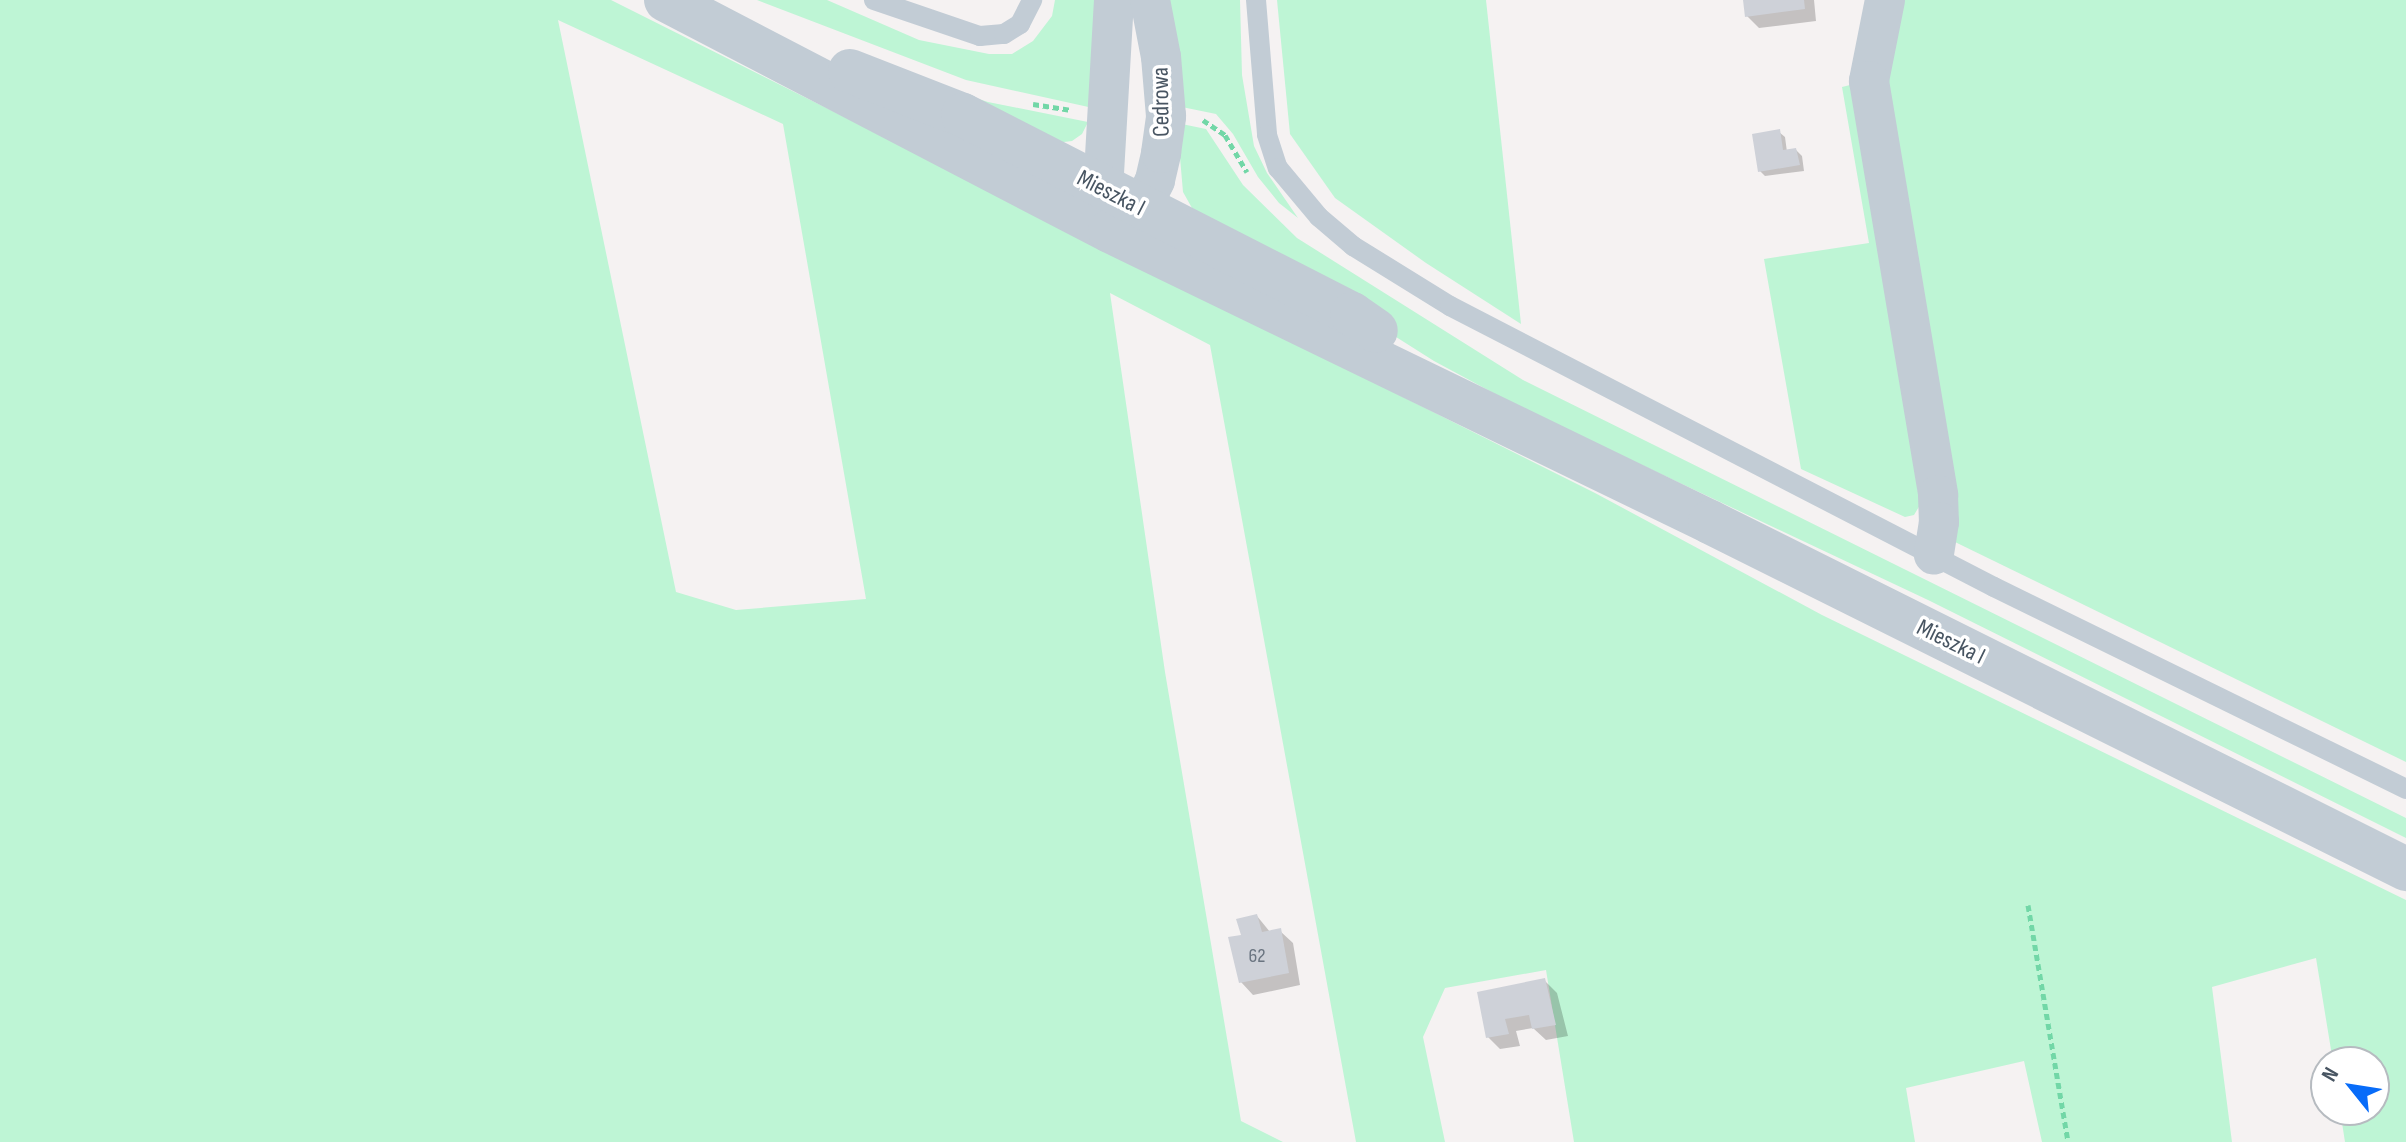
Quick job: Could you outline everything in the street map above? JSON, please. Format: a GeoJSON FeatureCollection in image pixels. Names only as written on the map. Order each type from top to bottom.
{"type":"FeatureCollection","features":[{"type":"Feature","properties":{"kind":"street","name":"Cedrowa"},"geometry":{"type":"LineString","coordinates":[[1114,0],[1106,134],[1118,210]]}},
{"type":"Feature","properties":{"kind":"street","name":"Cedrowa"},"geometry":{"type":"LineString","coordinates":[[1118,210],[1155,180],[1166,116],[1161,57],[1150,0]]}},
{"type":"Feature","properties":{"kind":"street"},"geometry":{"type":"LineString","coordinates":[[1885,0],[1869,81],[1938,495],[1939,522],[1934,555]]}},
{"type":"Feature","properties":{"kind":"street","name":"Mieszka I"},"geometry":{"type":"LineString","coordinates":[[684,9],[1118,210],[1352,314],[1495,416],[2406,869]]}},
{"type":"Feature","properties":{"kind":"street","name":"Mieszka I"},"geometry":{"type":"LineString","coordinates":[[684,9],[963,115],[1046,159],[1118,210]]}},
{"type":"Feature","properties":{"kind":"street"},"geometry":{"type":"LineString","coordinates":[[1046,159],[1069,157],[1106,134]]}},
{"type":"Feature","properties":{"kind":"lane"},"geometry":{"type":"LineString","coordinates":[[874,0],[980,36],[1004,34],[1020,24],[1032,0]]}},
{"type":"Feature","properties":{"kind":"lane"},"geometry":{"type":"LineString","coordinates":[[1256,0],[1267,135],[1278,168],[1319,217],[1353,246],[1450,306],[1934,555],[2406,789]]}},
{"type":"Feature","properties":{"kind":"path"},"geometry":{"type":"LineString","coordinates":[[2028,905],[2068,1142]]}},
{"type":"Feature","properties":{"kind":"green space"},"geometry":{"type":"Polygon","coordinates":[[[0,0],[611,0],[1595,493],[1822,615],[2406,900],[2406,1142],[2345,1142],[2342,1126],[2390,1126],[2390,1046],[2330,1046],[2316,958],[2212,987],[2232,1142],[2042,1142],[2024,1061],[1906,1088],[1915,1142],[1574,1142],[1546,970],[1445,988],[1423,1037],[1445,1142],[1356,1142],[1210,345],[1110,293],[1165,672],[1241,1121],[1283,1142],[0,1142],[0,0]],[[558,20],[676,592],[736,610],[866,599],[783,124],[558,20]]]}},
{"type":"Feature","properties":{"kind":"green space"},"geometry":{"type":"Polygon","coordinates":[[[757,0],[827,0],[919,40],[989,54],[1012,54],[1033,41],[1052,16],[1055,0],[1098,0],[1093,108],[966,80],[757,0]]]}},
{"type":"Feature","properties":{"kind":"green space"},"geometry":{"type":"Polygon","coordinates":[[[1163,0],[1240,0],[1242,75],[1254,146],[1267,173],[1298,218],[1279,203],[1258,177],[1233,134],[1216,114],[1177,106],[1163,0]]]}},
{"type":"Feature","properties":{"kind":"green space"},"geometry":{"type":"Polygon","coordinates":[[[1277,0],[1486,0],[1521,324],[1426,263],[1335,198],[1290,134],[1277,0]]]}},
{"type":"Feature","properties":{"kind":"green space"},"geometry":{"type":"Polygon","coordinates":[[[1904,0],[2406,0],[2406,762],[1955,542],[1885,69],[1904,0]]]}},
{"type":"Feature","properties":{"kind":"green space"},"geometry":{"type":"Polygon","coordinates":[[[1858,83],[1920,505],[1914,515],[1905,517],[1801,469],[1764,259],[1869,243],[1842,87],[1858,83]]]}},
{"type":"Feature","properties":{"kind":"green space"},"geometry":{"type":"Polygon","coordinates":[[[935,85],[988,102],[1088,122],[1082,134],[1072,141],[1056,143],[935,85]]]}},
{"type":"Feature","properties":{"kind":"green space"},"geometry":{"type":"Polygon","coordinates":[[[1177,123],[1206,129],[1243,185],[1297,238],[1523,380],[2406,818],[2406,838],[1928,600],[1525,410],[1434,361],[1192,208],[1183,192],[1177,123]]]}},
{"type":"Feature","properties":{"kind":"building"},"geometry":{"type":"Polygon","coordinates":[[[1743,0],[1804,0],[1805,9],[1745,17],[1743,0]]]}},
{"type":"Feature","properties":{"kind":"building"},"geometry":{"type":"Polygon","coordinates":[[[1780,129],[1783,150],[1796,148],[1800,165],[1758,172],[1752,134],[1780,129]]]}},
{"type":"Feature","properties":{"kind":"building"},"geometry":{"type":"Polygon","coordinates":[[[1257,914],[1262,932],[1281,928],[1289,973],[1239,983],[1228,937],[1241,935],[1236,919],[1257,914]]]}},
{"type":"Feature","properties":{"kind":"building"},"geometry":{"type":"Polygon","coordinates":[[[1545,978],[1556,1025],[1532,1029],[1529,1015],[1505,1019],[1509,1034],[1486,1038],[1477,992],[1545,978]]]}}]}
